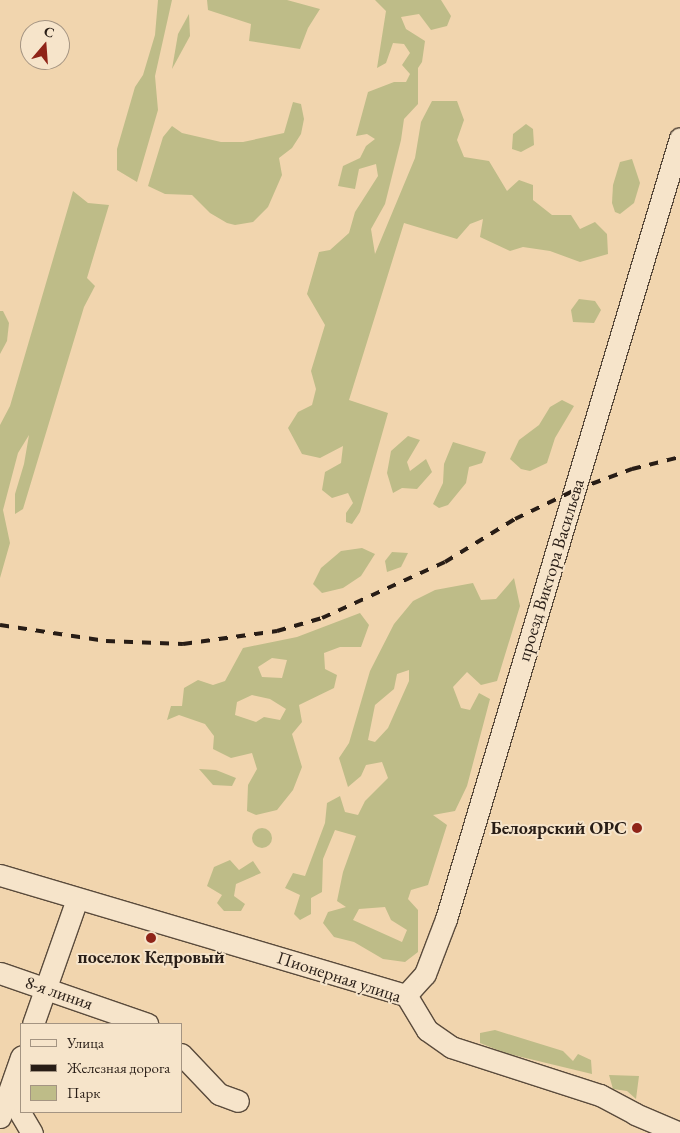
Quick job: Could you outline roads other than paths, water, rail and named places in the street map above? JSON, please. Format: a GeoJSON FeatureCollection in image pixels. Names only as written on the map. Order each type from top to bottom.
{"type":"FeatureCollection","features":[{"type":"Feature","properties":{"kind":"street","name":"проезд Виктора Васильева"},"geometry":{"type":"LineString","coordinates":[[406,996],[425,974],[446,919],[680,138]]}},
{"type":"Feature","properties":{"kind":"street","name":"Пионерная улица"},"geometry":{"type":"LineString","coordinates":[[0,875],[406,996],[427,1030],[451,1047],[600,1094],[635,1114],[680,1133]]}},
{"type":"Feature","properties":{"kind":"street"},"geometry":{"type":"LineString","coordinates":[[33,1023],[77,899]]}},
{"type":"Feature","properties":{"kind":"street","name":"8-я линия"},"geometry":{"type":"LineString","coordinates":[[0,973],[144,1023]]}},
{"type":"Feature","properties":{"kind":"street"},"geometry":{"type":"LineString","coordinates":[[182,1055],[219,1094],[238,1101]]}},
{"type":"Feature","properties":{"kind":"street"},"geometry":{"type":"LineString","coordinates":[[0,1116],[20,1061]]}},
{"type":"Feature","properties":{"kind":"street"},"geometry":{"type":"LineString","coordinates":[[8,1094],[32,1133]]}},
{"type":"Feature","properties":{"kind":"railway"},"geometry":{"type":"LineString","coordinates":[[0,625],[106,641],[183,644],[277,631],[322,618],[445,562],[515,519],[575,490],[632,469],[680,457]]}},
{"type":"Feature","properties":{"kind":"place","name":"Белоярский ОРС"},"geometry":{"type":"Point","coordinates":[637,828]}},
{"type":"Feature","properties":{"kind":"place","name":"поселок Кедровый"},"geometry":{"type":"Point","coordinates":[151,938]}}]}
